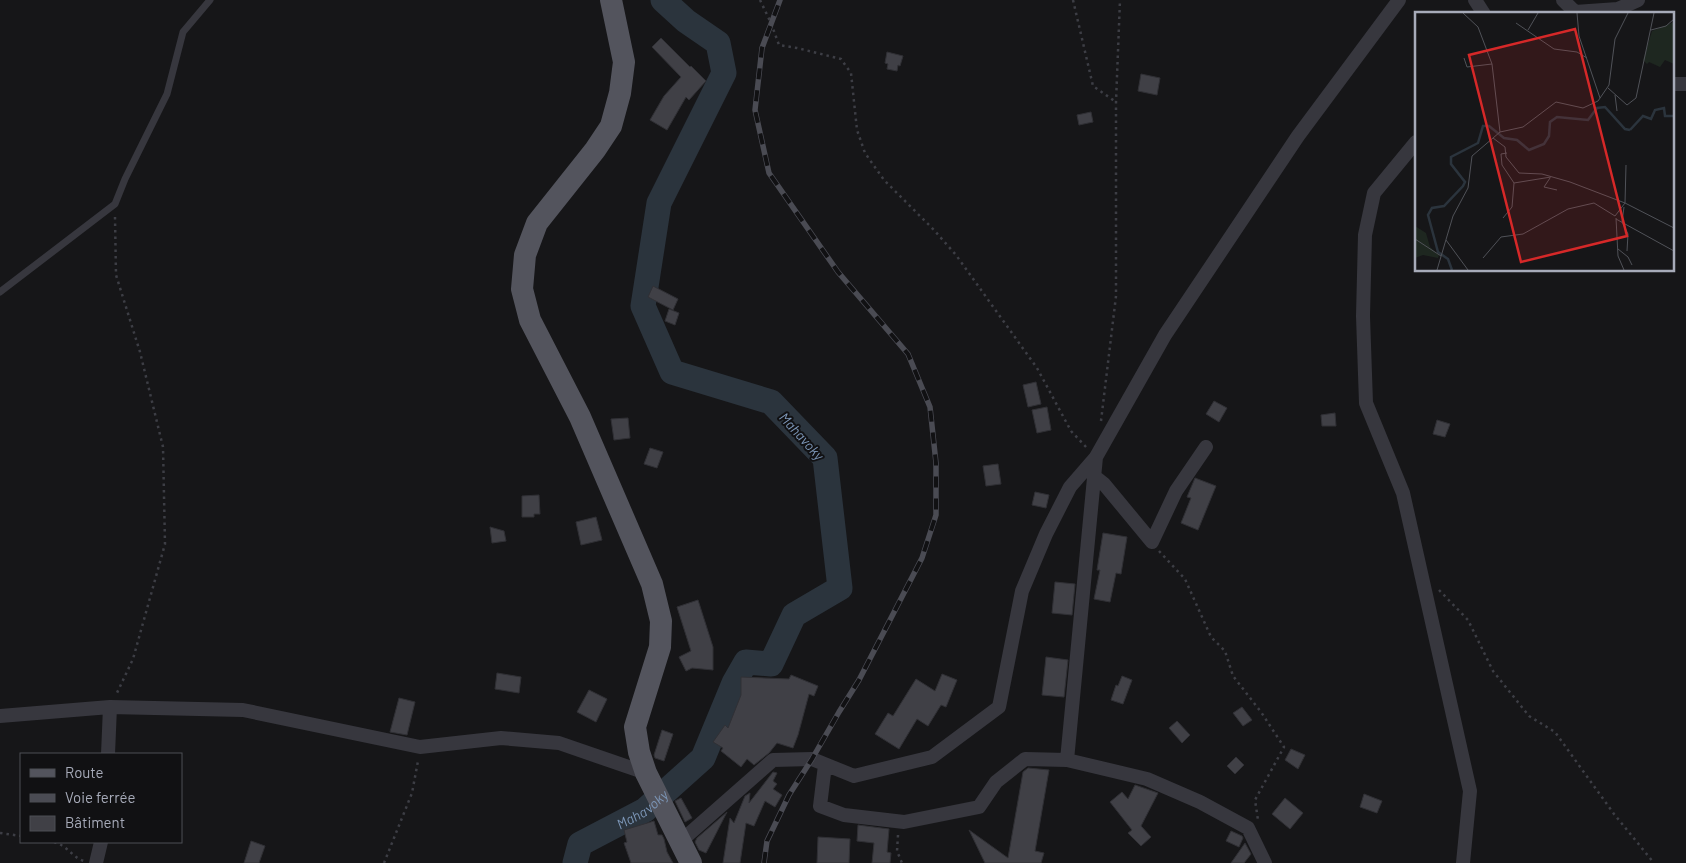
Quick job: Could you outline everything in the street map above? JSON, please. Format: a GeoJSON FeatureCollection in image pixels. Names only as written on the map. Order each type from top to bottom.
{"type":"FeatureCollection","features":[{"type":"Feature","properties":{"kind":"main road"},"geometry":{"type":"LineString","coordinates":[[611,0],[614,6],[624,62],[620,93],[611,126],[595,150],[537,223],[525,255],[522,288],[530,320],[580,417],[652,584],[661,621],[660,647],[636,727],[639,752],[646,773],[691,863]]}},
{"type":"Feature","properties":{"kind":"street"},"geometry":{"type":"LineString","coordinates":[[676,832],[773,760],[812,759],[854,776],[932,757],[999,707],[1022,591],[1046,534],[1070,487],[1096,457],[1171,327],[1298,136],[1399,0]]}},
{"type":"Feature","properties":{"kind":"street"},"geometry":{"type":"LineString","coordinates":[[1475,0],[1483,12]]}},
{"type":"Feature","properties":{"kind":"street"},"geometry":{"type":"LineString","coordinates":[[1563,0],[1573,12]]}},
{"type":"Feature","properties":{"kind":"street"},"geometry":{"type":"LineString","coordinates":[[1575,12],[1586,0]]}},
{"type":"Feature","properties":{"kind":"street"},"geometry":{"type":"LineString","coordinates":[[1585,12],[1618,9],[1638,0]]}},
{"type":"Feature","properties":{"kind":"street"},"geometry":{"type":"LineString","coordinates":[[1415,143],[1374,193],[1365,235],[1363,316],[1366,403],[1403,493],[1470,792],[1463,863]]}},
{"type":"Feature","properties":{"kind":"street"},"geometry":{"type":"LineString","coordinates":[[1094,476],[1104,484],[1152,542],[1176,491],[1206,447]]}},
{"type":"Feature","properties":{"kind":"street"},"geometry":{"type":"LineString","coordinates":[[1067,760],[1096,457]]}},
{"type":"Feature","properties":{"kind":"street"},"geometry":{"type":"LineString","coordinates":[[0,716],[110,708],[243,710],[420,747],[501,738],[559,743],[646,773]]}},
{"type":"Feature","properties":{"kind":"street"},"geometry":{"type":"LineString","coordinates":[[108,753],[110,708]]}},
{"type":"Feature","properties":{"kind":"street"},"geometry":{"type":"LineString","coordinates":[[825,764],[820,806],[844,815],[904,822],[979,807],[996,782],[1025,760],[1067,760],[1147,779],[1200,802],[1248,828],[1265,863]]}},
{"type":"Feature","properties":{"kind":"street"},"geometry":{"type":"LineString","coordinates":[[96,863],[100,843]]}},
{"type":"Feature","properties":{"kind":"lane"},"geometry":{"type":"LineString","coordinates":[[0,292],[115,204],[125,179],[167,94],[183,32],[210,0]]}},
{"type":"Feature","properties":{"kind":"path"},"geometry":{"type":"LineString","coordinates":[[760,0],[779,45],[841,59],[851,73],[857,130],[865,153],[884,180],[956,255],[1037,368],[1071,431],[1096,457]]}},
{"type":"Feature","properties":{"kind":"path"},"geometry":{"type":"LineString","coordinates":[[1073,0],[1093,86],[1116,102]]}},
{"type":"Feature","properties":{"kind":"path"},"geometry":{"type":"LineString","coordinates":[[1100,429],[1116,296],[1116,102],[1120,0]]}},
{"type":"Feature","properties":{"kind":"path"},"geometry":{"type":"LineString","coordinates":[[110,708],[133,659],[165,544],[163,446],[140,352],[116,275],[115,204]]}},
{"type":"Feature","properties":{"kind":"path"},"geometry":{"type":"LineString","coordinates":[[1152,542],[1184,579],[1211,637],[1225,651],[1233,676],[1261,712],[1284,747],[1255,800],[1259,827]]}},
{"type":"Feature","properties":{"kind":"path"},"geometry":{"type":"LineString","coordinates":[[1424,585],[1440,591],[1468,620],[1493,671],[1529,716],[1556,732],[1614,814],[1654,863]]}},
{"type":"Feature","properties":{"kind":"path"},"geometry":{"type":"LineString","coordinates":[[384,863],[412,793],[420,747]]}},
{"type":"Feature","properties":{"kind":"path"},"geometry":{"type":"LineString","coordinates":[[898,821],[897,851],[902,863]]}},
{"type":"Feature","properties":{"kind":"path"},"geometry":{"type":"LineString","coordinates":[[0,833],[20,836]]}},
{"type":"Feature","properties":{"kind":"path"},"geometry":{"type":"LineString","coordinates":[[58,843],[72,852],[78,860],[90,863]]}},
{"type":"Feature","properties":{"kind":"building"},"geometry":{"type":"Polygon","coordinates":[[[661,38],[706,81],[689,100],[686,97],[667,130],[650,120],[664,96],[681,77],[652,47],[661,38]]]}},
{"type":"Feature","properties":{"kind":"building"},"geometry":{"type":"Polygon","coordinates":[[[887,52],[903,56],[897,71],[887,69],[888,64],[885,63],[887,52]]]}},
{"type":"Feature","properties":{"kind":"building"},"geometry":{"type":"Polygon","coordinates":[[[1141,74],[1160,78],[1157,95],[1138,91],[1141,74]]]}},
{"type":"Feature","properties":{"kind":"building"},"geometry":{"type":"Polygon","coordinates":[[[1091,112],[1093,122],[1079,125],[1077,115],[1091,112]]]}},
{"type":"Feature","properties":{"kind":"building"},"geometry":{"type":"Polygon","coordinates":[[[653,286],[678,299],[673,310],[648,297],[653,286]]]}},
{"type":"Feature","properties":{"kind":"building"},"geometry":{"type":"Polygon","coordinates":[[[669,309],[679,313],[675,325],[665,321],[669,309]]]}},
{"type":"Feature","properties":{"kind":"building"},"geometry":{"type":"Polygon","coordinates":[[[1036,382],[1041,404],[1028,407],[1023,385],[1036,382]]]}},
{"type":"Feature","properties":{"kind":"building"},"geometry":{"type":"Polygon","coordinates":[[[1214,401],[1227,408],[1219,422],[1206,414],[1214,401]]]}},
{"type":"Feature","properties":{"kind":"building"},"geometry":{"type":"Polygon","coordinates":[[[1047,407],[1051,430],[1037,433],[1032,410],[1047,407]]]}},
{"type":"Feature","properties":{"kind":"building"},"geometry":{"type":"Polygon","coordinates":[[[1335,413],[1336,426],[1322,426],[1321,415],[1335,413]]]}},
{"type":"Feature","properties":{"kind":"building"},"geometry":{"type":"Polygon","coordinates":[[[628,418],[630,438],[614,440],[611,419],[628,418]]]}},
{"type":"Feature","properties":{"kind":"building"},"geometry":{"type":"Polygon","coordinates":[[[1437,420],[1450,424],[1445,437],[1433,434],[1437,420]]]}},
{"type":"Feature","properties":{"kind":"building"},"geometry":{"type":"Polygon","coordinates":[[[650,448],[663,452],[657,468],[644,464],[650,448]]]}},
{"type":"Feature","properties":{"kind":"building"},"geometry":{"type":"Polygon","coordinates":[[[998,464],[1001,484],[986,486],[983,466],[998,464]]]}},
{"type":"Feature","properties":{"kind":"building"},"geometry":{"type":"Polygon","coordinates":[[[1195,478],[1216,486],[1198,530],[1181,523],[1191,498],[1187,497],[1195,478]]]}},
{"type":"Feature","properties":{"kind":"building"},"geometry":{"type":"Polygon","coordinates":[[[1035,492],[1049,495],[1046,508],[1032,505],[1035,492]]]}},
{"type":"Feature","properties":{"kind":"building"},"geometry":{"type":"Polygon","coordinates":[[[539,495],[540,514],[534,514],[534,517],[522,517],[522,496],[539,495]]]}},
{"type":"Feature","properties":{"kind":"building"},"geometry":{"type":"Polygon","coordinates":[[[596,517],[602,540],[581,545],[576,522],[596,517]]]}},
{"type":"Feature","properties":{"kind":"building"},"geometry":{"type":"Polygon","coordinates":[[[490,527],[504,531],[506,541],[492,543],[490,527]]]}},
{"type":"Feature","properties":{"kind":"building"},"geometry":{"type":"Polygon","coordinates":[[[1103,533],[1127,537],[1121,574],[1116,573],[1110,602],[1094,599],[1100,570],[1097,570],[1103,533]]]}},
{"type":"Feature","properties":{"kind":"building"},"geometry":{"type":"Polygon","coordinates":[[[1055,582],[1075,584],[1072,615],[1052,613],[1055,582]]]}},
{"type":"Feature","properties":{"kind":"building"},"geometry":{"type":"Polygon","coordinates":[[[698,600],[713,647],[713,670],[692,668],[686,671],[679,657],[691,651],[677,607],[698,600]]]}},
{"type":"Feature","properties":{"kind":"building"},"geometry":{"type":"Polygon","coordinates":[[[1046,657],[1068,660],[1064,697],[1042,695],[1046,657]]]}},
{"type":"Feature","properties":{"kind":"building"},"geometry":{"type":"Polygon","coordinates":[[[497,673],[521,677],[519,693],[495,689],[497,673]]]}},
{"type":"Feature","properties":{"kind":"building"},"geometry":{"type":"Polygon","coordinates":[[[942,674],[957,680],[946,707],[941,705],[928,726],[917,719],[899,749],[875,734],[888,713],[893,716],[916,679],[935,691],[942,674]]]}},
{"type":"Feature","properties":{"kind":"building"},"geometry":{"type":"Polygon","coordinates":[[[791,675],[818,686],[814,696],[809,694],[793,748],[777,743],[769,753],[754,765],[747,759],[741,767],[721,751],[723,748],[713,742],[725,725],[728,728],[741,695],[741,677],[789,679],[791,675]]]}},
{"type":"Feature","properties":{"kind":"building"},"geometry":{"type":"Polygon","coordinates":[[[1122,676],[1132,680],[1123,704],[1111,700],[1116,685],[1118,686],[1122,676]]]}},
{"type":"Feature","properties":{"kind":"building"},"geometry":{"type":"Polygon","coordinates":[[[589,690],[607,699],[596,722],[577,712],[589,690]]]}},
{"type":"Feature","properties":{"kind":"building"},"geometry":{"type":"Polygon","coordinates":[[[399,698],[415,702],[407,735],[390,732],[399,698]]]}},
{"type":"Feature","properties":{"kind":"building"},"geometry":{"type":"Polygon","coordinates":[[[1242,707],[1252,720],[1243,726],[1233,713],[1242,707]]]}},
{"type":"Feature","properties":{"kind":"building"},"geometry":{"type":"Polygon","coordinates":[[[1177,721],[1190,735],[1182,743],[1169,728],[1177,721]]]}},
{"type":"Feature","properties":{"kind":"building"},"geometry":{"type":"Polygon","coordinates":[[[662,730],[673,734],[664,761],[655,758],[654,755],[662,730]]]}},
{"type":"Feature","properties":{"kind":"building"},"geometry":{"type":"Polygon","coordinates":[[[1291,749],[1305,755],[1298,769],[1285,760],[1291,749]]]}},
{"type":"Feature","properties":{"kind":"building"},"geometry":{"type":"Polygon","coordinates":[[[1236,757],[1244,765],[1235,774],[1227,766],[1236,757]]]}},
{"type":"Feature","properties":{"kind":"building"},"geometry":{"type":"Polygon","coordinates":[[[1028,768],[1049,770],[1035,851],[1044,853],[1041,863],[985,863],[969,830],[1008,858],[1023,772],[1028,768]]]}},
{"type":"Feature","properties":{"kind":"building"},"geometry":{"type":"Polygon","coordinates":[[[773,772],[777,773],[773,781],[777,784],[773,789],[782,795],[775,807],[765,801],[754,826],[746,823],[740,863],[723,863],[730,818],[734,823],[745,796],[750,793],[749,803],[773,772]]]}},
{"type":"Feature","properties":{"kind":"building"},"geometry":{"type":"Polygon","coordinates":[[[1135,785],[1158,793],[1141,826],[1151,837],[1141,846],[1128,833],[1132,830],[1110,802],[1122,792],[1128,799],[1135,785]]]}},
{"type":"Feature","properties":{"kind":"building"},"geometry":{"type":"Polygon","coordinates":[[[1364,794],[1382,801],[1377,813],[1360,807],[1364,794]]]}},
{"type":"Feature","properties":{"kind":"building"},"geometry":{"type":"Polygon","coordinates":[[[681,798],[692,818],[685,822],[675,801],[681,798]]]}},
{"type":"Feature","properties":{"kind":"building"},"geometry":{"type":"Polygon","coordinates":[[[1285,798],[1303,813],[1290,829],[1272,814],[1285,798]]]}},
{"type":"Feature","properties":{"kind":"building"},"geometry":{"type":"Polygon","coordinates":[[[727,812],[706,853],[699,850],[695,842],[697,838],[727,812]]]}},
{"type":"Feature","properties":{"kind":"building"},"geometry":{"type":"Polygon","coordinates":[[[654,821],[658,835],[662,835],[667,852],[673,863],[631,863],[624,843],[627,842],[624,830],[654,821]]]}},
{"type":"Feature","properties":{"kind":"building"},"geometry":{"type":"Polygon","coordinates":[[[858,825],[889,829],[887,852],[891,853],[890,863],[872,863],[874,843],[857,841],[858,825]]]}},
{"type":"Feature","properties":{"kind":"building"},"geometry":{"type":"Polygon","coordinates":[[[1231,831],[1243,838],[1239,847],[1226,841],[1231,831]]]}},
{"type":"Feature","properties":{"kind":"building"},"geometry":{"type":"Polygon","coordinates":[[[818,837],[850,839],[849,863],[817,863],[818,837]]]}},
{"type":"Feature","properties":{"kind":"building"},"geometry":{"type":"Polygon","coordinates":[[[251,841],[265,846],[259,863],[244,863],[251,841]]]}},
{"type":"Feature","properties":{"kind":"building"},"geometry":{"type":"Polygon","coordinates":[[[1245,843],[1251,854],[1244,863],[1231,863],[1245,843]]]}},
{"type":"Feature","properties":{"kind":"waterway","name":"Mahavoky"},"geometry":{"type":"LineString","coordinates":[[575,863],[580,844],[645,810],[703,758],[734,683],[746,662],[771,664],[794,615],[840,588],[825,458],[771,402],[672,372],[643,306],[659,203],[724,73],[718,43],[686,21],[663,0]]}},
{"type":"Feature","properties":{"kind":"railway"},"geometry":{"type":"LineString","coordinates":[[764,863],[767,841],[789,795],[859,680],[922,558],[936,515],[936,463],[930,407],[908,354],[838,272],[769,173],[755,110],[762,48],[780,0]]}}]}
